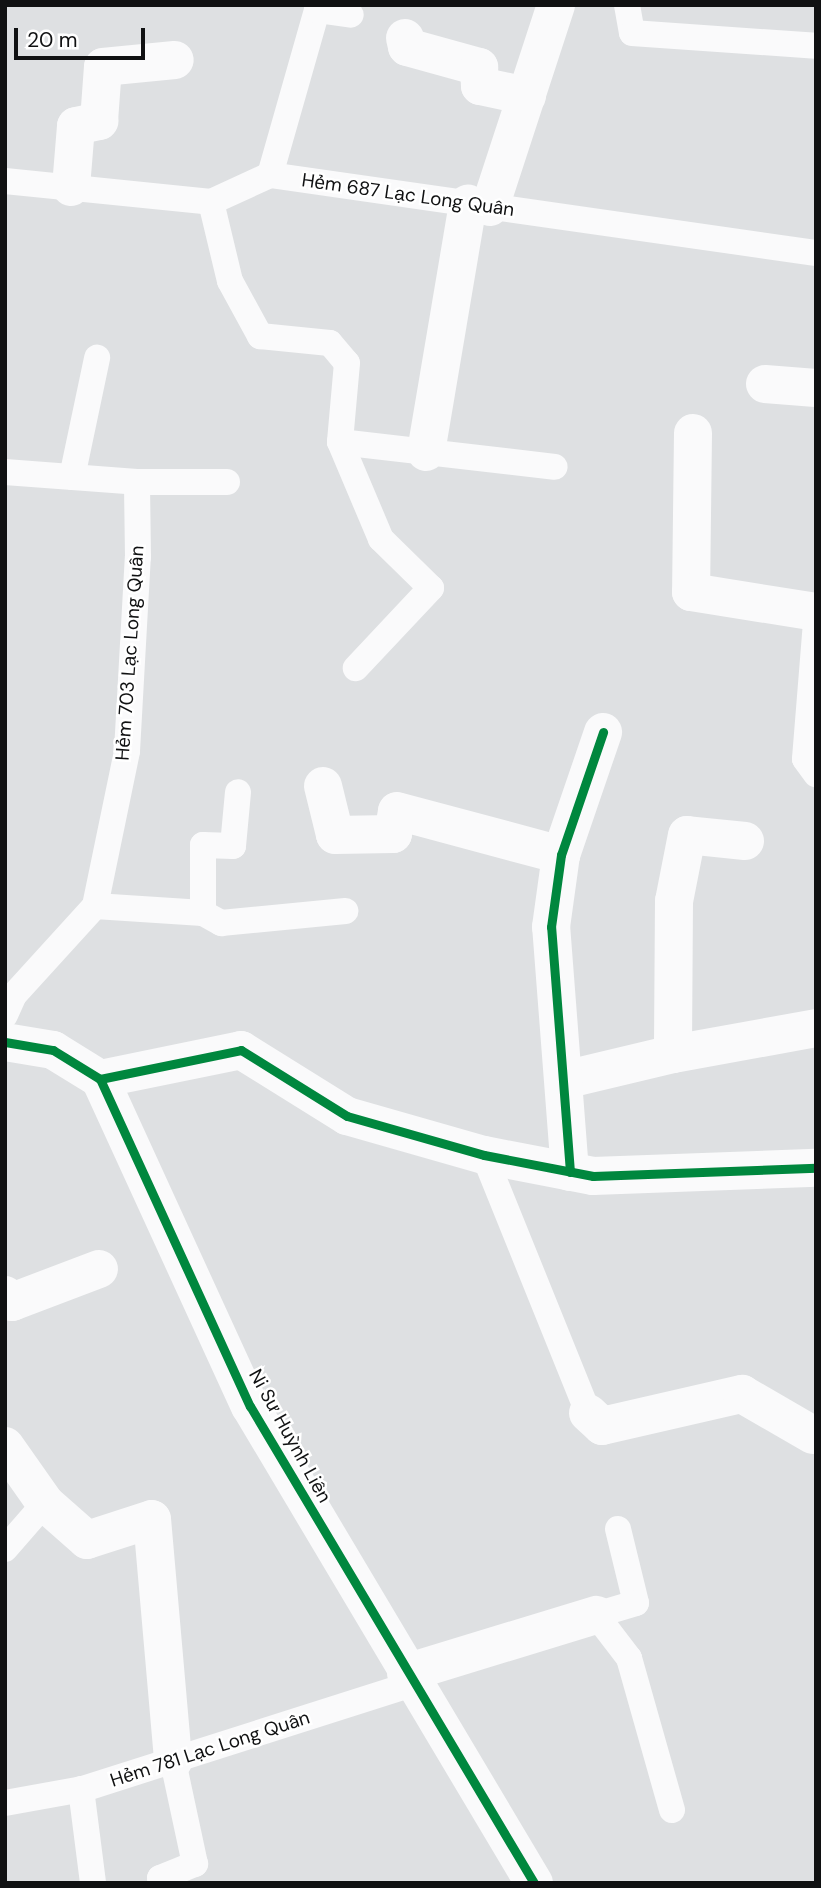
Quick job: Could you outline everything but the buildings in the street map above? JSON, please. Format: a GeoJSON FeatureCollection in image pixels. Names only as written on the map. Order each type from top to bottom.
{"type":"FeatureCollection","features":[{"type":"Feature","properties":{"kind":"street"},"geometry":{"type":"LineString","coordinates":[[426,452],[479,205],[527,96],[556,5]]}},
{"type":"Feature","properties":{"kind":"street"},"geometry":{"type":"LineString","coordinates":[[405,38],[407,47],[479,67],[480,86],[527,96]]}},
{"type":"Feature","properties":{"kind":"street"},"geometry":{"type":"LineString","coordinates":[[71,187],[76,126],[99,121],[103,67],[175,60]]}},
{"type":"Feature","properties":{"kind":"street"},"geometry":{"type":"LineString","coordinates":[[765,384],[816,388]]}},
{"type":"Feature","properties":{"kind":"street"},"geometry":{"type":"LineString","coordinates":[[693,433],[691,592],[816,612]]}},
{"type":"Feature","properties":{"kind":"street"},"geometry":{"type":"LineString","coordinates":[[570,1172],[551,927],[561,855],[603,732]]}},
{"type":"Feature","properties":{"kind":"street"},"geometry":{"type":"LineString","coordinates":[[323,786],[335,835],[393,834],[397,811],[561,855]]}},
{"type":"Feature","properties":{"kind":"street"},"geometry":{"type":"LineString","coordinates":[[673,1054],[674,901],[687,835],[745,841]]}},
{"type":"Feature","properties":{"kind":"street"},"geometry":{"type":"LineString","coordinates":[[564,1080],[673,1054],[816,1028]]}},
{"type":"Feature","properties":{"kind":"street"},"geometry":{"type":"LineString","coordinates":[[5,1042],[53,1050],[100,1079],[241,1049],[347,1116],[484,1156],[593,1176],[816,1168]]}},
{"type":"Feature","properties":{"kind":"street","name":"Ni Sư Huỳnh Liên"},"geometry":{"type":"LineString","coordinates":[[100,1079],[250,1406],[534,1883]]}},
{"type":"Feature","properties":{"kind":"street"},"geometry":{"type":"LineString","coordinates":[[5,1295],[12,1302],[99,1269]]}},
{"type":"Feature","properties":{"kind":"street"},"geometry":{"type":"LineString","coordinates":[[588,1413],[602,1426],[742,1395],[815,1438]]}},
{"type":"Feature","properties":{"kind":"street"},"geometry":{"type":"LineString","coordinates":[[5,1446],[45,1503],[87,1539],[152,1519],[173,1761]]}},
{"type":"Feature","properties":{"kind":"street"},"geometry":{"type":"LineString","coordinates":[[410,1678],[596,1615]]}},
{"type":"Feature","properties":{"kind":"lane"},"geometry":{"type":"LineString","coordinates":[[627,5],[632,33],[816,46]]}},
{"type":"Feature","properties":{"kind":"lane"},"geometry":{"type":"LineString","coordinates":[[5,181],[211,202],[270,175],[317,9],[351,15]]}},
{"type":"Feature","properties":{"kind":"lane","name":"Hẻm 687 Lạc Long Quân"},"geometry":{"type":"LineString","coordinates":[[270,175],[816,253]]}},
{"type":"Feature","properties":{"kind":"lane"},"geometry":{"type":"LineString","coordinates":[[211,202],[230,281],[260,336],[330,343],[347,363],[340,442],[381,539],[431,587],[356,668]]}},
{"type":"Feature","properties":{"kind":"lane"},"geometry":{"type":"LineString","coordinates":[[72,477],[97,358]]}},
{"type":"Feature","properties":{"kind":"lane"},"geometry":{"type":"LineString","coordinates":[[340,442],[555,467]]}},
{"type":"Feature","properties":{"kind":"lane"},"geometry":{"type":"LineString","coordinates":[[5,472],[138,482],[227,482]]}},
{"type":"Feature","properties":{"kind":"lane","name":"Hẻm 703 Lạc Long Quân"},"geometry":{"type":"LineString","coordinates":[[95,906],[127,751],[138,482]]}},
{"type":"Feature","properties":{"kind":"lane"},"geometry":{"type":"LineString","coordinates":[[816,622],[806,759],[816,774]]}},
{"type":"Feature","properties":{"kind":"lane"},"geometry":{"type":"LineString","coordinates":[[203,913],[203,845],[233,846],[238,792]]}},
{"type":"Feature","properties":{"kind":"lane"},"geometry":{"type":"LineString","coordinates":[[5,1015],[14,995],[95,906],[203,913],[221,923],[345,911]]}},
{"type":"Feature","properties":{"kind":"lane"},"geometry":{"type":"LineString","coordinates":[[484,1156],[588,1413]]}},
{"type":"Feature","properties":{"kind":"lane"},"geometry":{"type":"LineString","coordinates":[[5,1549],[45,1503]]}},
{"type":"Feature","properties":{"kind":"lane"},"geometry":{"type":"LineString","coordinates":[[618,1529],[636,1603],[596,1615],[629,1658],[672,1810]]}},
{"type":"Feature","properties":{"kind":"lane","name":"Hẻm 781 Lạc Long Quân"},"geometry":{"type":"LineString","coordinates":[[5,1803],[81,1789],[173,1761],[410,1678]]}},
{"type":"Feature","properties":{"kind":"lane"},"geometry":{"type":"LineString","coordinates":[[161,1883],[160,1878],[195,1864],[173,1761]]}},
{"type":"Feature","properties":{"kind":"lane"},"geometry":{"type":"LineString","coordinates":[[81,1789],[93,1883]]}},
{"type":"Feature","properties":{"kind":"cycle path"},"geometry":{"type":"LineString","coordinates":[[570,1172],[551,927],[561,855],[603,732]]}},
{"type":"Feature","properties":{"kind":"cycle path"},"geometry":{"type":"LineString","coordinates":[[5,1042],[53,1050],[100,1079],[250,1406],[534,1883]]}},
{"type":"Feature","properties":{"kind":"cycle path"},"geometry":{"type":"LineString","coordinates":[[100,1079],[241,1050],[347,1116],[484,1155],[593,1176],[816,1168]]}}]}
